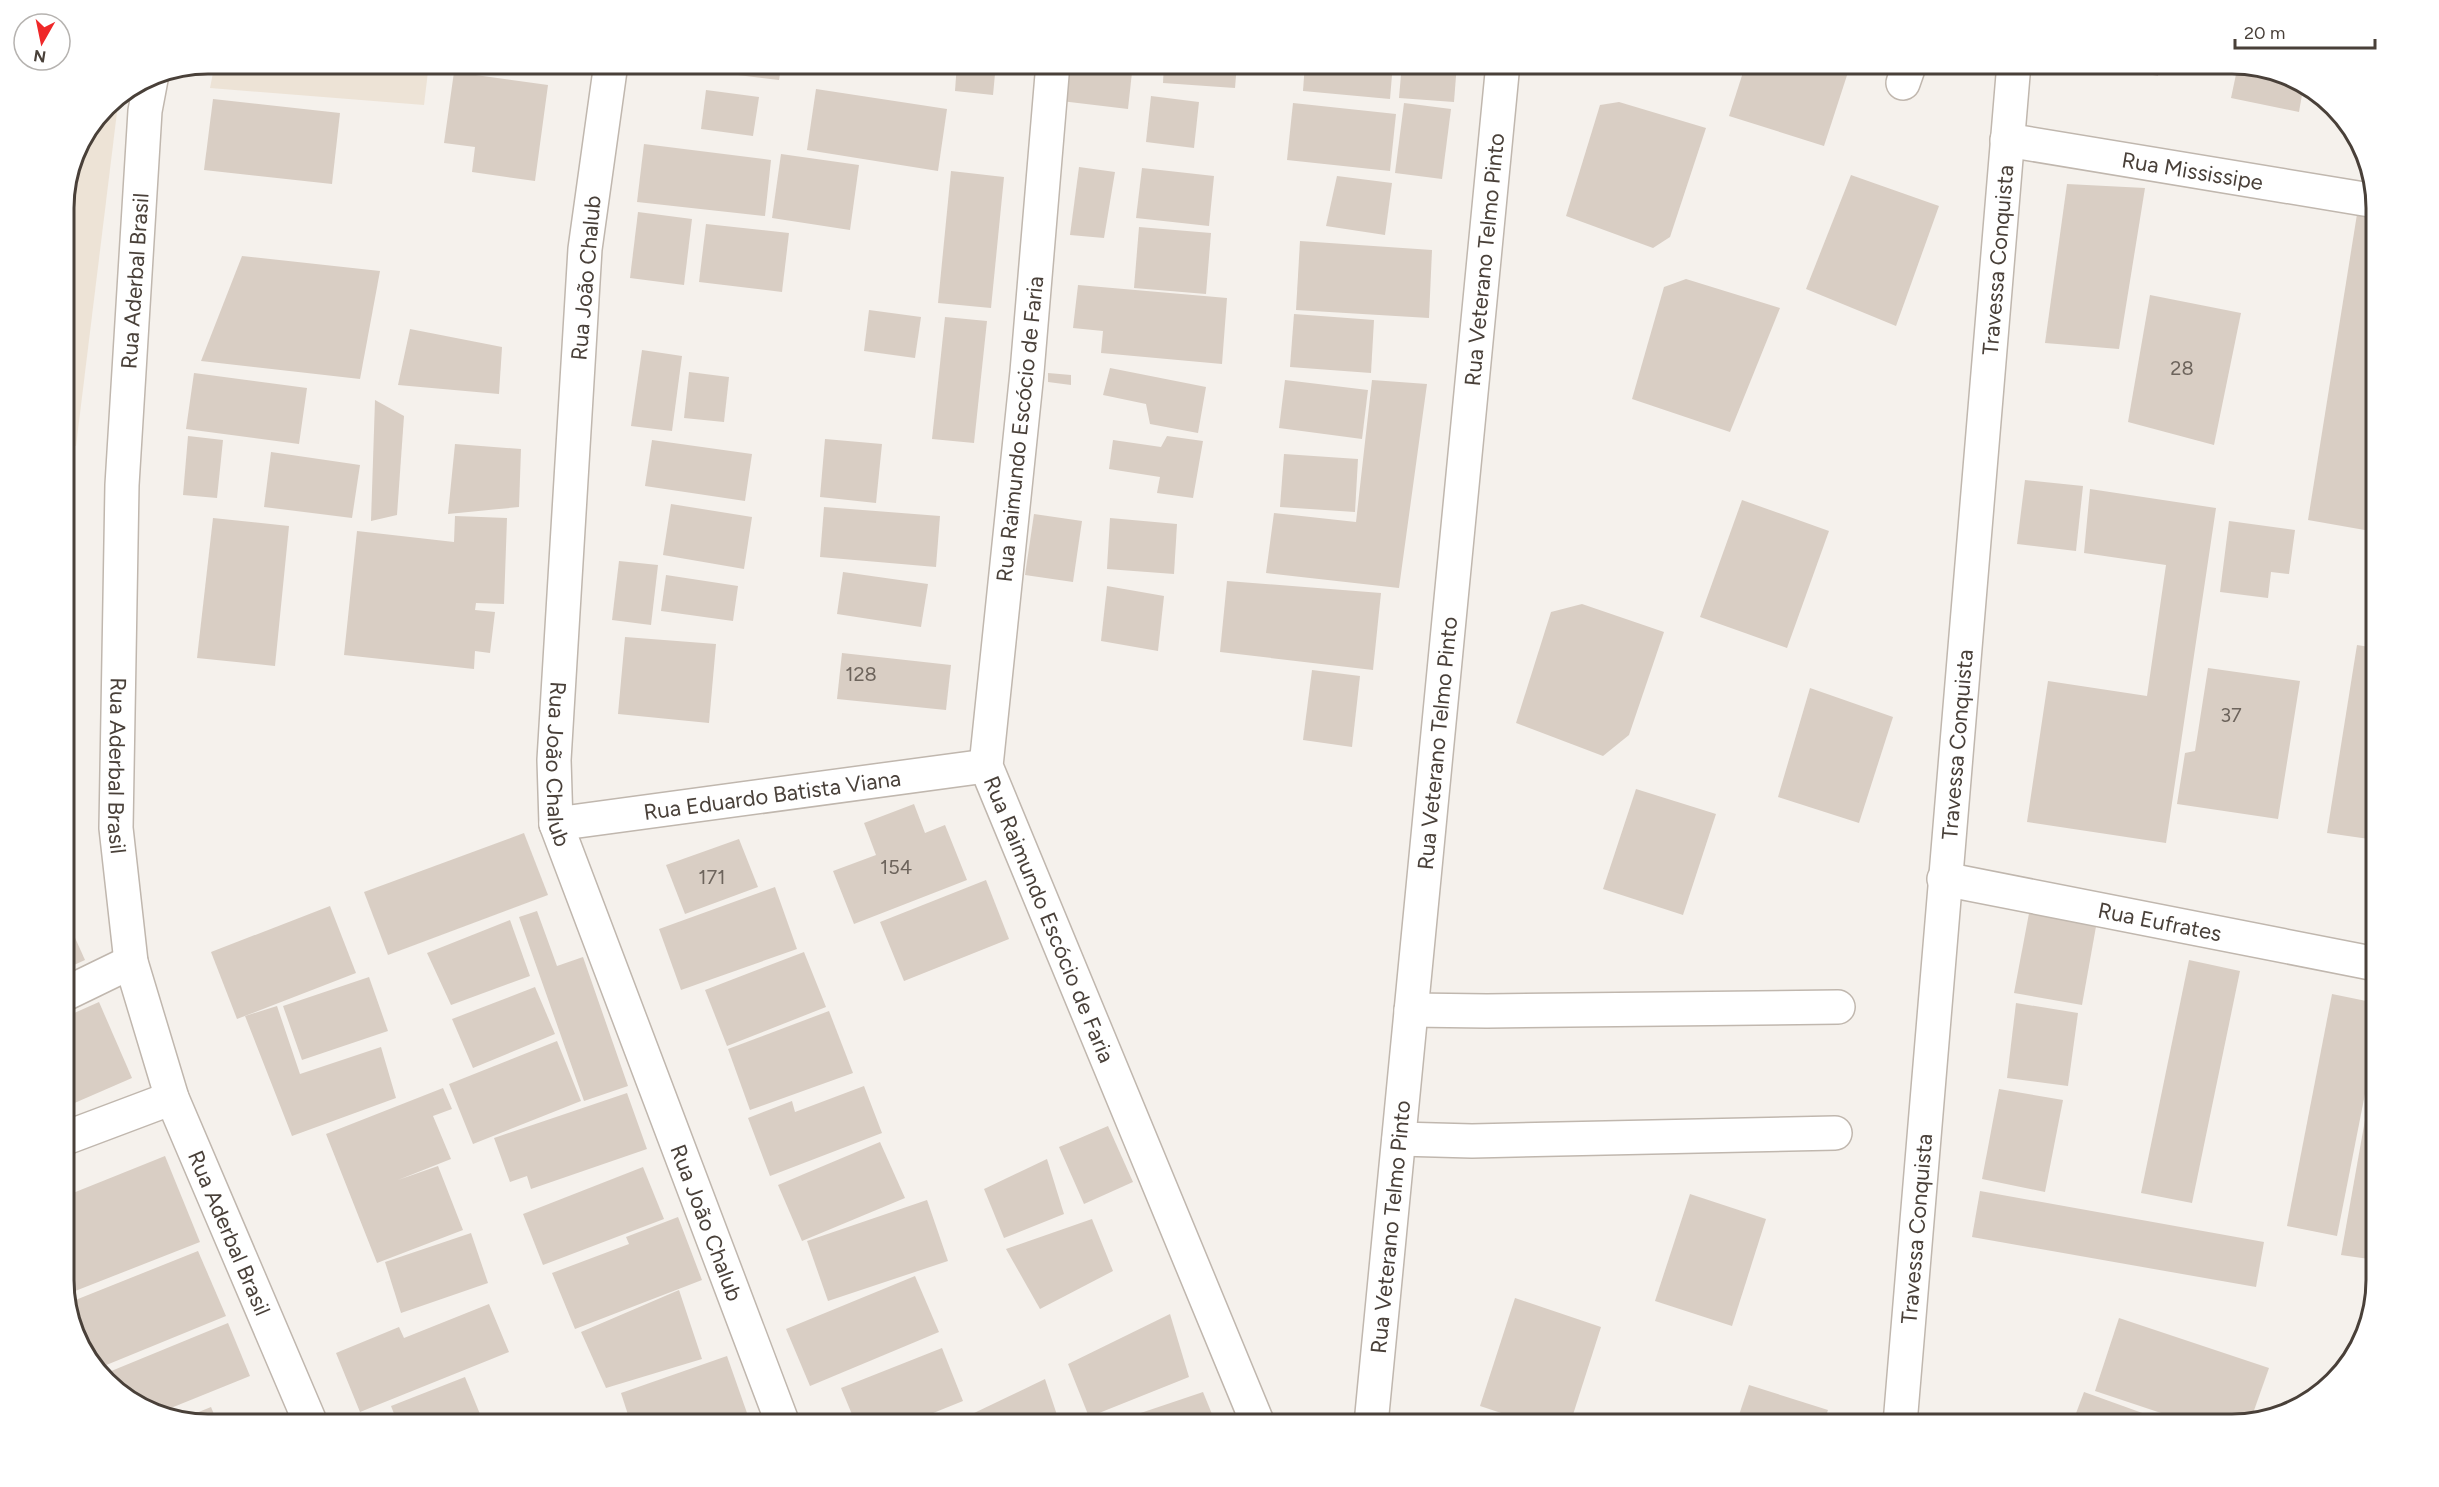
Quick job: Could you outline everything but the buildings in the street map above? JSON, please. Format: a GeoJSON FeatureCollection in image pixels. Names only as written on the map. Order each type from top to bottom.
{"type":"FeatureCollection","features":[{"type":"Feature","properties":{"kind":"street","name":"Rua João Chalub"},"geometry":{"type":"LineString","coordinates":[[609,74],[585,249],[554,760],[556,824],[779,1414]]}},
{"type":"Feature","properties":{"kind":"street","name":"Rua Raimundo Escócio de Faria"},"geometry":{"type":"LineString","coordinates":[[1052,74],[1027,372],[986,766],[1254,1414]]}},
{"type":"Feature","properties":{"kind":"street","name":"Rua Veterano Telmo Pinto"},"geometry":{"type":"LineString","coordinates":[[1372,1414],[1502,74]]}},
{"type":"Feature","properties":{"kind":"street","name":"Travessa Conquista"},"geometry":{"type":"LineString","coordinates":[[1901,1414],[2013,74]]}},
{"type":"Feature","properties":{"kind":"street","name":"Rua Aderbal Brasil"},"geometry":{"type":"LineString","coordinates":[[150,86],[145,111],[122,485],[116,828],[131,962],[172,1098],[307,1414]]}},
{"type":"Feature","properties":{"kind":"street","name":"Rua Mississipe"},"geometry":{"type":"LineString","coordinates":[[2007,140],[2365,199]]}},
{"type":"Feature","properties":{"kind":"street","name":"Rua Eduardo Batista Viana"},"geometry":{"type":"LineString","coordinates":[[556,824],[986,766]]}},
{"type":"Feature","properties":{"kind":"street","name":"Rua Eufrates"},"geometry":{"type":"LineString","coordinates":[[1944,879],[2366,962]]}},
{"type":"Feature","properties":{"kind":"street"},"geometry":{"type":"LineString","coordinates":[[74,990],[131,962]]}},
{"type":"Feature","properties":{"kind":"street"},"geometry":{"type":"LineString","coordinates":[[1411,1010],[1838,1007]]}},
{"type":"Feature","properties":{"kind":"street"},"geometry":{"type":"LineString","coordinates":[[74,1135],[172,1098]]}},
{"type":"Feature","properties":{"kind":"street"},"geometry":{"type":"LineString","coordinates":[[1399,1139],[1472,1141],[1836,1133]]}},
{"type":"Feature","properties":{"kind":"shaded area"},"geometry":{"type":"Polygon","coordinates":[[[213,74],[428,74],[424,105],[210,88],[213,74]]]}},
{"type":"Feature","properties":{"kind":"shaded area"},"geometry":{"type":"Polygon","coordinates":[[[117,109],[76,446],[74,446],[75,190],[87,148],[96,133],[117,109]]]}}]}
